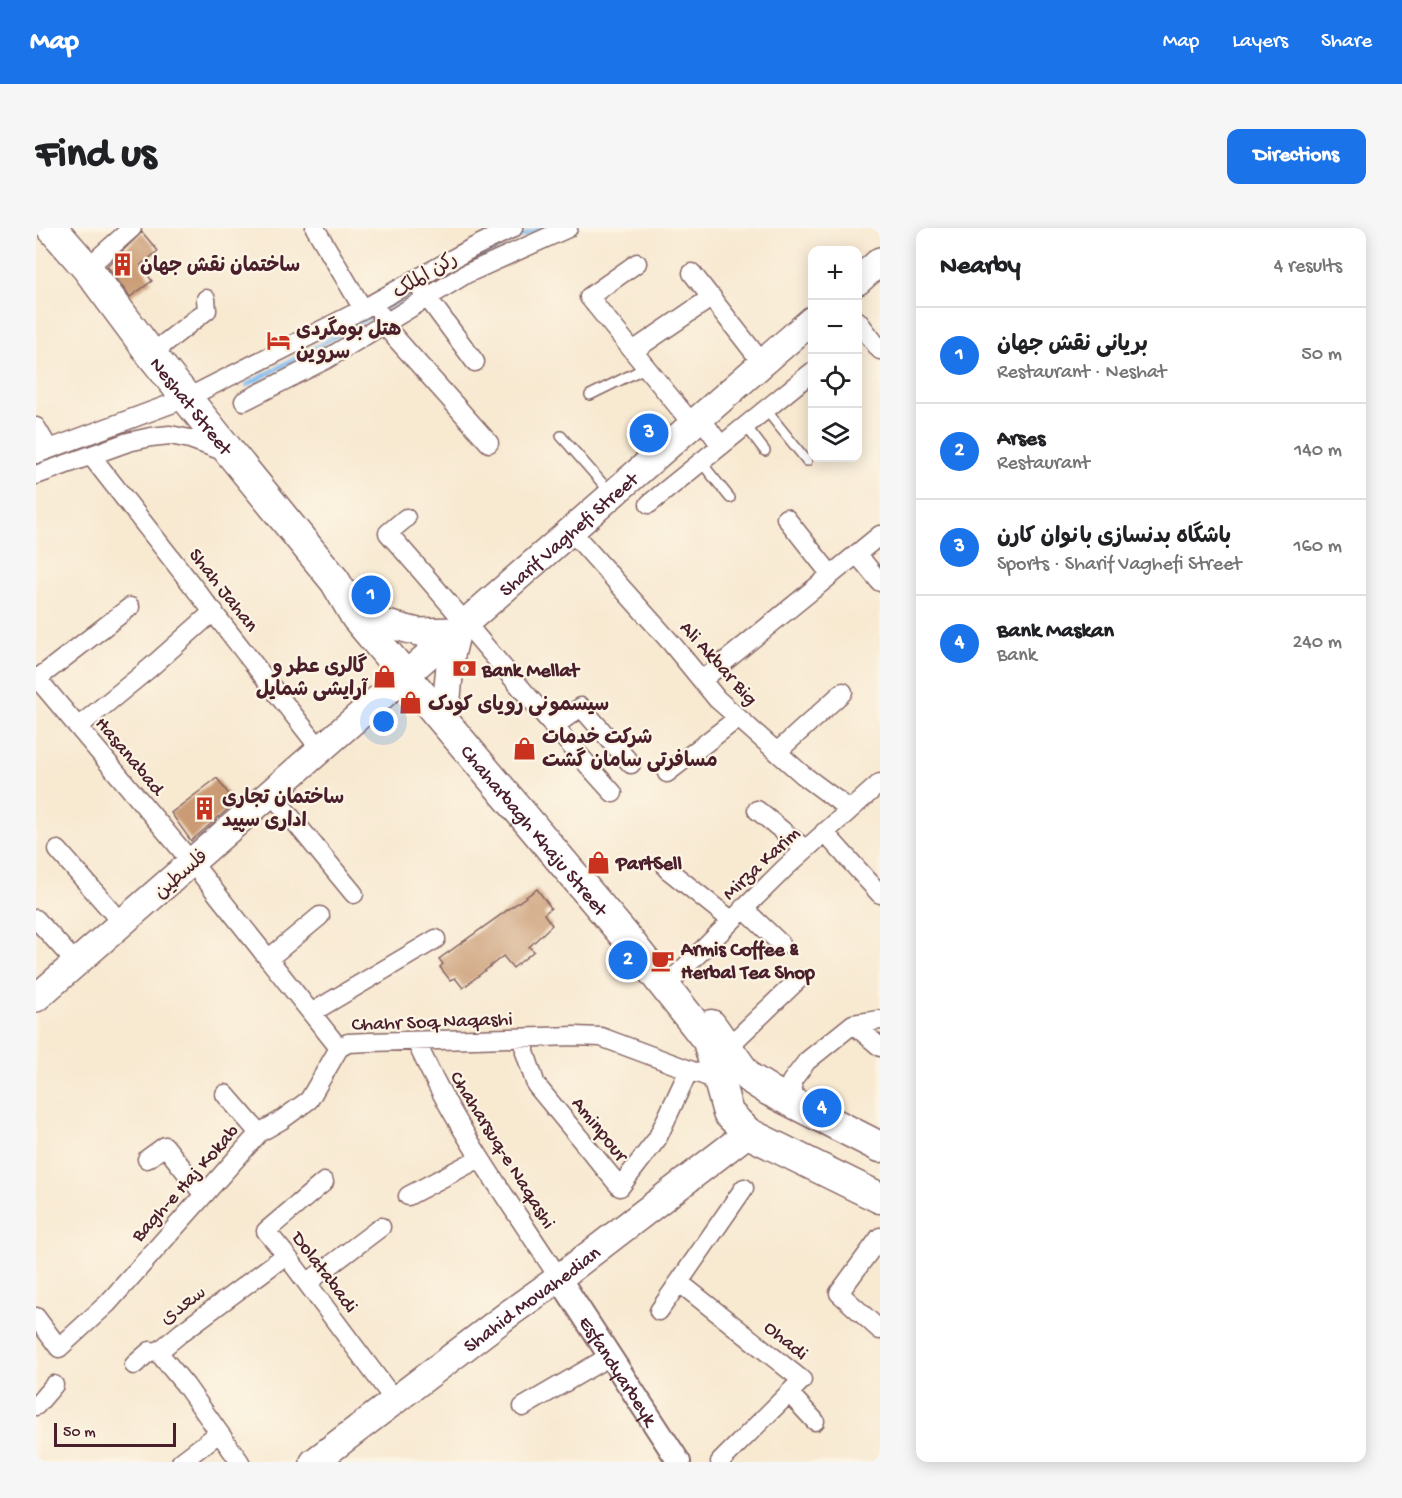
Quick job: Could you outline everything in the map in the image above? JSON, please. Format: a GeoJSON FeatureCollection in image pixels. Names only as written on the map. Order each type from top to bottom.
{"type":"FeatureCollection","features":[{"type":"Feature","properties":{"kind":"main road","name":"Neshat Street"},"geometry":{"type":"LineString","coordinates":[[52,228],[87,268],[232,456],[335,581]]}},
{"type":"Feature","properties":{"kind":"main road"},"geometry":{"type":"LineString","coordinates":[[862,277],[880,261]]}},
{"type":"Feature","properties":{"kind":"main road","name":"Sharif Vaghefi Street"},"geometry":{"type":"LineString","coordinates":[[413,670],[808,324]]}},
{"type":"Feature","properties":{"kind":"main road"},"geometry":{"type":"LineString","coordinates":[[335,581],[370,606],[387,624],[413,670]]}},
{"type":"Feature","properties":{"kind":"main road"},"geometry":{"type":"LineString","coordinates":[[335,581],[356,617],[413,670]]}},
{"type":"Feature","properties":{"kind":"main road"},"geometry":{"type":"LineString","coordinates":[[387,624],[418,632],[462,627],[451,655],[447,697]]}},
{"type":"Feature","properties":{"kind":"main road","name":"Chaharbagh Khaju Street"},"geometry":{"type":"LineString","coordinates":[[413,670],[447,697],[688,992],[727,1048],[730,1084],[728,1113],[748,1133],[880,1198]]}},
{"type":"Feature","properties":{"kind":"main road","name":"Chaharbagh Khaju Street"},"geometry":{"type":"LineString","coordinates":[[413,670],[702,1033],[730,1084],[786,1099],[868,1141]]}},
{"type":"Feature","properties":{"kind":"main road","name":"فلسطین"},"geometry":{"type":"LineString","coordinates":[[36,1000],[413,670]]}},
{"type":"Feature","properties":{"kind":"main road","name":"Shahid Movahedian"},"geometry":{"type":"LineString","coordinates":[[316,1462],[748,1133]]}},
{"type":"Feature","properties":{"kind":"main road"},"geometry":{"type":"LineString","coordinates":[[842,1179],[853,1173],[859,1162],[861,1147],[868,1141]]}},
{"type":"Feature","properties":{"kind":"street"},"geometry":{"type":"LineString","coordinates":[[87,268],[132,228]]}},
{"type":"Feature","properties":{"kind":"street"},"geometry":{"type":"LineString","coordinates":[[315,228],[384,325],[489,442]]}},
{"type":"Feature","properties":{"kind":"street"},"geometry":{"type":"LineString","coordinates":[[36,427],[43,451],[187,398],[369,306],[513,228]]}},
{"type":"Feature","properties":{"kind":"street","name":"رکن الملک"},"geometry":{"type":"LineString","coordinates":[[244,401],[325,360],[466,274],[568,228]]}},
{"type":"Feature","properties":{"kind":"street"},"geometry":{"type":"LineString","coordinates":[[482,243],[489,264]]}},
{"type":"Feature","properties":{"kind":"street"},"geometry":{"type":"LineString","coordinates":[[637,263],[589,297],[647,368],[721,446]]}},
{"type":"Feature","properties":{"kind":"street"},"geometry":{"type":"LineString","coordinates":[[692,273],[763,364]]}},
{"type":"Feature","properties":{"kind":"street"},"geometry":{"type":"LineString","coordinates":[[415,280],[476,362]]}},
{"type":"Feature","properties":{"kind":"street"},"geometry":{"type":"LineString","coordinates":[[633,351],[712,297]]}},
{"type":"Feature","properties":{"kind":"street"},"geometry":{"type":"LineString","coordinates":[[152,354],[207,310],[206,299]]}},
{"type":"Feature","properties":{"kind":"street"},"geometry":{"type":"LineString","coordinates":[[862,331],[880,350]]}},
{"type":"Feature","properties":{"kind":"street"},"geometry":{"type":"LineString","coordinates":[[649,504],[808,376]]}},
{"type":"Feature","properties":{"kind":"street"},"geometry":{"type":"LineString","coordinates":[[36,475],[92,457],[128,442],[170,435],[209,445],[232,456]]}},
{"type":"Feature","properties":{"kind":"street","name":"Shah Jahan"},"geometry":{"type":"LineString","coordinates":[[92,457],[321,750]]}},
{"type":"Feature","properties":{"kind":"street"},"geometry":{"type":"LineString","coordinates":[[406,518],[388,533],[462,627],[614,793]]}},
{"type":"Feature","properties":{"kind":"street"},"geometry":{"type":"LineString","coordinates":[[786,518],[831,574]]}},
{"type":"Feature","properties":{"kind":"street","name":"Ali Akbar Big"},"geometry":{"type":"LineString","coordinates":[[571,531],[717,699],[803,775],[849,809]]}},
{"type":"Feature","properties":{"kind":"street"},"geometry":{"type":"LineString","coordinates":[[702,681],[880,535]]}},
{"type":"Feature","properties":{"kind":"street"},"geometry":{"type":"LineString","coordinates":[[857,554],[880,582]]}},
{"type":"Feature","properties":{"kind":"street"},"geometry":{"type":"LineString","coordinates":[[37,678],[130,607]]}},
{"type":"Feature","properties":{"kind":"street"},"geometry":{"type":"LineString","coordinates":[[78,727],[109,703],[214,611]]}},
{"type":"Feature","properties":{"kind":"street","name":"Hasanabad"},"geometry":{"type":"LineString","coordinates":[[37,678],[193,864]]}},
{"type":"Feature","properties":{"kind":"street"},"geometry":{"type":"LineString","coordinates":[[777,752],[843,692]]}},
{"type":"Feature","properties":{"kind":"street"},"geometry":{"type":"LineString","coordinates":[[553,728],[581,707],[631,764]]}},
{"type":"Feature","properties":{"kind":"street"},"geometry":{"type":"LineString","coordinates":[[667,773],[738,718]]}},
{"type":"Feature","properties":{"kind":"street","name":"Mirza Karim"},"geometry":{"type":"LineString","coordinates":[[675,977],[737,914],[880,783]]}},
{"type":"Feature","properties":{"kind":"street"},"geometry":{"type":"LineString","coordinates":[[272,795],[354,894]]}},
{"type":"Feature","properties":{"kind":"street"},"geometry":{"type":"LineString","coordinates":[[757,810],[806,849]]}},
{"type":"Feature","properties":{"kind":"street"},"geometry":{"type":"LineString","coordinates":[[824,832],[880,894]]}},
{"type":"Feature","properties":{"kind":"street"},"geometry":{"type":"LineString","coordinates":[[58,850],[122,923]]}},
{"type":"Feature","properties":{"kind":"street","name":"Chahr Soq Naqashi"},"geometry":{"type":"LineString","coordinates":[[193,864],[339,1048],[348,1043],[601,1037],[730,1084]]}},
{"type":"Feature","properties":{"kind":"street"},"geometry":{"type":"LineString","coordinates":[[667,869],[781,944]]}},
{"type":"Feature","properties":{"kind":"street"},"geometry":{"type":"LineString","coordinates":[[268,958],[320,916]]}},
{"type":"Feature","properties":{"kind":"street"},"geometry":{"type":"LineString","coordinates":[[36,919],[76,963]]}},
{"type":"Feature","properties":{"kind":"street"},"geometry":{"type":"LineString","coordinates":[[311,1013],[436,939]]}},
{"type":"Feature","properties":{"kind":"street"},"geometry":{"type":"LineString","coordinates":[[727,1048],[799,979]]}},
{"type":"Feature","properties":{"kind":"street"},"geometry":{"type":"LineString","coordinates":[[786,1099],[793,1089],[791,1082],[853,1024],[880,1020]]}},
{"type":"Feature","properties":{"kind":"street"},"geometry":{"type":"LineString","coordinates":[[853,1024],[880,1047]]}},
{"type":"Feature","properties":{"kind":"street","name":"Aminpour"},"geometry":{"type":"LineString","coordinates":[[525,1038],[525,1052],[537,1085],[620,1187],[657,1139],[689,1070]]}},
{"type":"Feature","properties":{"kind":"street","name":"Chaharsuq-e Naqashi"},"geometry":{"type":"LineString","coordinates":[[416,1041],[430,1071],[480,1158],[559,1278]]}},
{"type":"Feature","properties":{"kind":"street","name":"Bagh-e Haj Kokab"},"geometry":{"type":"LineString","coordinates":[[36,1317],[58,1348],[108,1302],[259,1133],[309,1100],[339,1048]]}},
{"type":"Feature","properties":{"kind":"street"},"geometry":{"type":"LineString","coordinates":[[225,1094],[259,1133]]}},
{"type":"Feature","properties":{"kind":"street"},"geometry":{"type":"LineString","coordinates":[[147,1159],[165,1146],[203,1194]]}},
{"type":"Feature","properties":{"kind":"street"},"geometry":{"type":"LineString","coordinates":[[408,1196],[480,1158]]}},
{"type":"Feature","properties":{"kind":"street","name":"Dolatabadi"},"geometry":{"type":"LineString","coordinates":[[324,1182],[266,1231],[395,1401]]}},
{"type":"Feature","properties":{"kind":"street"},"geometry":{"type":"LineString","coordinates":[[659,1311],[744,1188]]}},
{"type":"Feature","properties":{"kind":"street"},"geometry":{"type":"LineString","coordinates":[[307,1283],[381,1227]]}},
{"type":"Feature","properties":{"kind":"street"},"geometry":{"type":"LineString","coordinates":[[880,1237],[839,1293],[880,1330]]}},
{"type":"Feature","properties":{"kind":"street","name":"سعدی"},"geometry":{"type":"LineString","coordinates":[[240,1462],[186,1386],[158,1352],[286,1255]]}},
{"type":"Feature","properties":{"kind":"street","name":"Esfandyarbeyk"},"geometry":{"type":"LineString","coordinates":[[559,1278],[679,1462]]}},
{"type":"Feature","properties":{"kind":"street","name":"Ohadi"},"geometry":{"type":"LineString","coordinates":[[680,1283],[802,1380],[789,1393]]}},
{"type":"Feature","properties":{"kind":"street"},"geometry":{"type":"LineString","coordinates":[[134,1365],[150,1351],[158,1352]]}},
{"type":"Feature","properties":{"kind":"street"},"geometry":{"type":"LineString","coordinates":[[523,1407],[610,1356]]}},
{"type":"Feature","properties":{"kind":"street"},"geometry":{"type":"LineString","coordinates":[[36,1406],[54,1385]]}},
{"type":"Feature","properties":{"kind":"street"},"geometry":{"type":"LineString","coordinates":[[720,1462],[789,1393],[815,1421]]}},
{"type":"Feature","properties":{"kind":"street"},"geometry":{"type":"LineString","coordinates":[[181,1462],[219,1433]]}},
{"type":"Feature","properties":{"kind":"lane"},"geometry":{"type":"LineString","coordinates":[[590,395],[647,368]]}},
{"type":"Feature","properties":{"kind":"lane"},"geometry":{"type":"LineString","coordinates":[[766,410],[807,461]]}},
{"type":"Feature","properties":{"kind":"lane"},"geometry":{"type":"LineString","coordinates":[[746,426],[765,451]]}},
{"type":"Feature","properties":{"kind":"lane"},"geometry":{"type":"LineString","coordinates":[[561,435],[613,495]]}},
{"type":"Feature","properties":{"kind":"lane"},"geometry":{"type":"LineString","coordinates":[[701,462],[730,498]]}},
{"type":"Feature","properties":{"kind":"lane"},"geometry":{"type":"LineString","coordinates":[[272,795],[401,685],[413,670]]}},
{"type":"Feature","properties":{"kind":"lane"},"geometry":{"type":"LineString","coordinates":[[36,1000],[193,864]]}},
{"type":"Feature","properties":{"kind":"building","name":"ساختمان نقش جهان"},"geometry":{"type":"Polygon","coordinates":[[[142,232],[158,251],[141,265],[152,281],[130,297],[107,266],[142,232]]]}},
{"type":"Feature","properties":{"kind":"building","name":"ساختمان تجاری اداری سپید"},"geometry":{"type":"Polygon","coordinates":[[[217,778],[235,803],[191,841],[171,813],[217,778]]]}},
{"type":"Feature","properties":{"kind":"building"},"geometry":{"type":"Polygon","coordinates":[[[537,889],[551,908],[544,914],[552,925],[529,947],[534,951],[513,968],[503,956],[463,988],[455,978],[450,980],[440,967],[443,964],[439,959],[537,889]]]}},
{"type":"Feature","properties":{"kind":"waterway"},"geometry":{"type":"LineString","coordinates":[[476,260],[508,242],[542,228]]}},
{"type":"Feature","properties":{"kind":"waterway"},"geometry":{"type":"LineString","coordinates":[[426,287],[442,278]]}},
{"type":"Feature","properties":{"kind":"waterway"},"geometry":{"type":"LineString","coordinates":[[383,310],[418,291]]}},
{"type":"Feature","properties":{"kind":"waterway"},"geometry":{"type":"LineString","coordinates":[[247,385],[376,314]]}},
{"type":"Feature","properties":{"kind":"place","name":"ساختمان نقش جهان"},"geometry":{"type":"Point","coordinates":[122,264]}},
{"type":"Feature","properties":{"kind":"place","name":"هتل بومگردی سروین"},"geometry":{"type":"Point","coordinates":[278,340]}},
{"type":"Feature","properties":{"kind":"place","name":"باشگاه بدنسازی بانوان کارن"},"geometry":{"type":"Point","coordinates":[649,433]}},
{"type":"Feature","properties":{"kind":"place","name":"بریانی نقش جهان"},"geometry":{"type":"Point","coordinates":[371,595]}},
{"type":"Feature","properties":{"kind":"place","name":"Bank Mellat"},"geometry":{"type":"Point","coordinates":[464,669]}},
{"type":"Feature","properties":{"kind":"place","name":"گالری عطر و آرایشی شمایل"},"geometry":{"type":"Point","coordinates":[385,677]}},
{"type":"Feature","properties":{"kind":"place","name":"سیسمونی رویای کودک"},"geometry":{"type":"Point","coordinates":[410,703]}},
{"type":"Feature","properties":{"kind":"place","name":"شرکت خدمات مسافرتی سامان گشت"},"geometry":{"type":"Point","coordinates":[524,748]}},
{"type":"Feature","properties":{"kind":"place","name":"ساختمان تجاری اداری سپید"},"geometry":{"type":"Point","coordinates":[204,808]}},
{"type":"Feature","properties":{"kind":"place","name":"PartSell"},"geometry":{"type":"Point","coordinates":[598,862]}},
{"type":"Feature","properties":{"kind":"place","name":"Arses"},"geometry":{"type":"Point","coordinates":[628,960]}},
{"type":"Feature","properties":{"kind":"place","name":"Armis Coffee & Herbal Tea Shop"},"geometry":{"type":"Point","coordinates":[663,960]}},
{"type":"Feature","properties":{"kind":"place","name":"Bank Maskan"},"geometry":{"type":"Point","coordinates":[822,1108]}}]}
